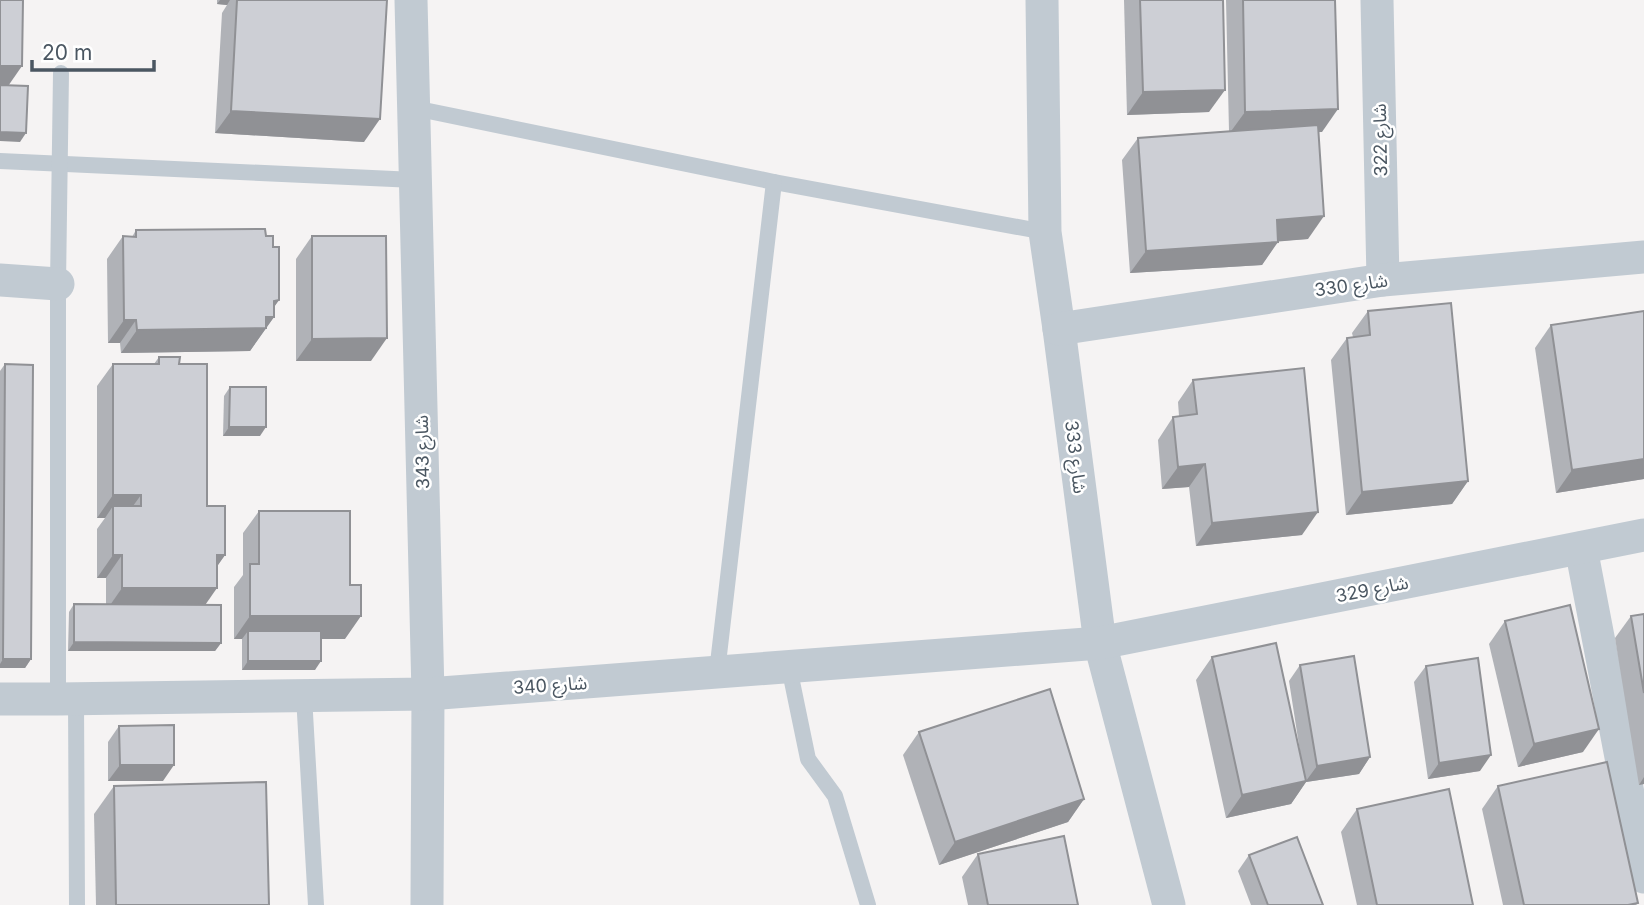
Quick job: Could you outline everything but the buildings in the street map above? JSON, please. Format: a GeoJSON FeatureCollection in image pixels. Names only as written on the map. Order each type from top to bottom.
{"type":"FeatureCollection","features":[{"type":"Feature","properties":{"kind":"street","name":"شارع 343"},"geometry":{"type":"LineString","coordinates":[[411,0],[428,694],[427,905]]}},
{"type":"Feature","properties":{"kind":"street","name":"شارع 333"},"geometry":{"type":"LineString","coordinates":[[1042,0],[1045,233],[1100,643],[1169,905]]}},
{"type":"Feature","properties":{"kind":"street","name":"شارع 322"},"geometry":{"type":"LineString","coordinates":[[1377,0],[1384,280]]}},
{"type":"Feature","properties":{"kind":"street","name":"شارع 330"},"geometry":{"type":"LineString","coordinates":[[1059,329],[1384,280],[1644,257]]}},
{"type":"Feature","properties":{"kind":"street"},"geometry":{"type":"LineString","coordinates":[[0,280],[58,284]]}},
{"type":"Feature","properties":{"kind":"street","name":"شارع 329"},"geometry":{"type":"LineString","coordinates":[[1100,643],[1644,535]]}},
{"type":"Feature","properties":{"kind":"street"},"geometry":{"type":"LineString","coordinates":[[1581,548],[1644,877]]}},
{"type":"Feature","properties":{"kind":"street","name":"شارع 340"},"geometry":{"type":"LineString","coordinates":[[0,699],[428,694],[1100,643]]}},
{"type":"Feature","properties":{"kind":"lane"},"geometry":{"type":"LineString","coordinates":[[61,73],[58,284],[67,699],[77,905]]}},
{"type":"Feature","properties":{"kind":"lane"},"geometry":{"type":"LineString","coordinates":[[414,108],[774,182],[1045,233]]}},
{"type":"Feature","properties":{"kind":"lane"},"geometry":{"type":"LineString","coordinates":[[0,161],[415,180]]}},
{"type":"Feature","properties":{"kind":"lane"},"geometry":{"type":"LineString","coordinates":[[717,672],[774,182]]}},
{"type":"Feature","properties":{"kind":"lane"},"geometry":{"type":"LineString","coordinates":[[789,667],[808,759],[835,796],[868,905]]}},
{"type":"Feature","properties":{"kind":"lane"},"geometry":{"type":"LineString","coordinates":[[304,696],[316,905]]}}]}
